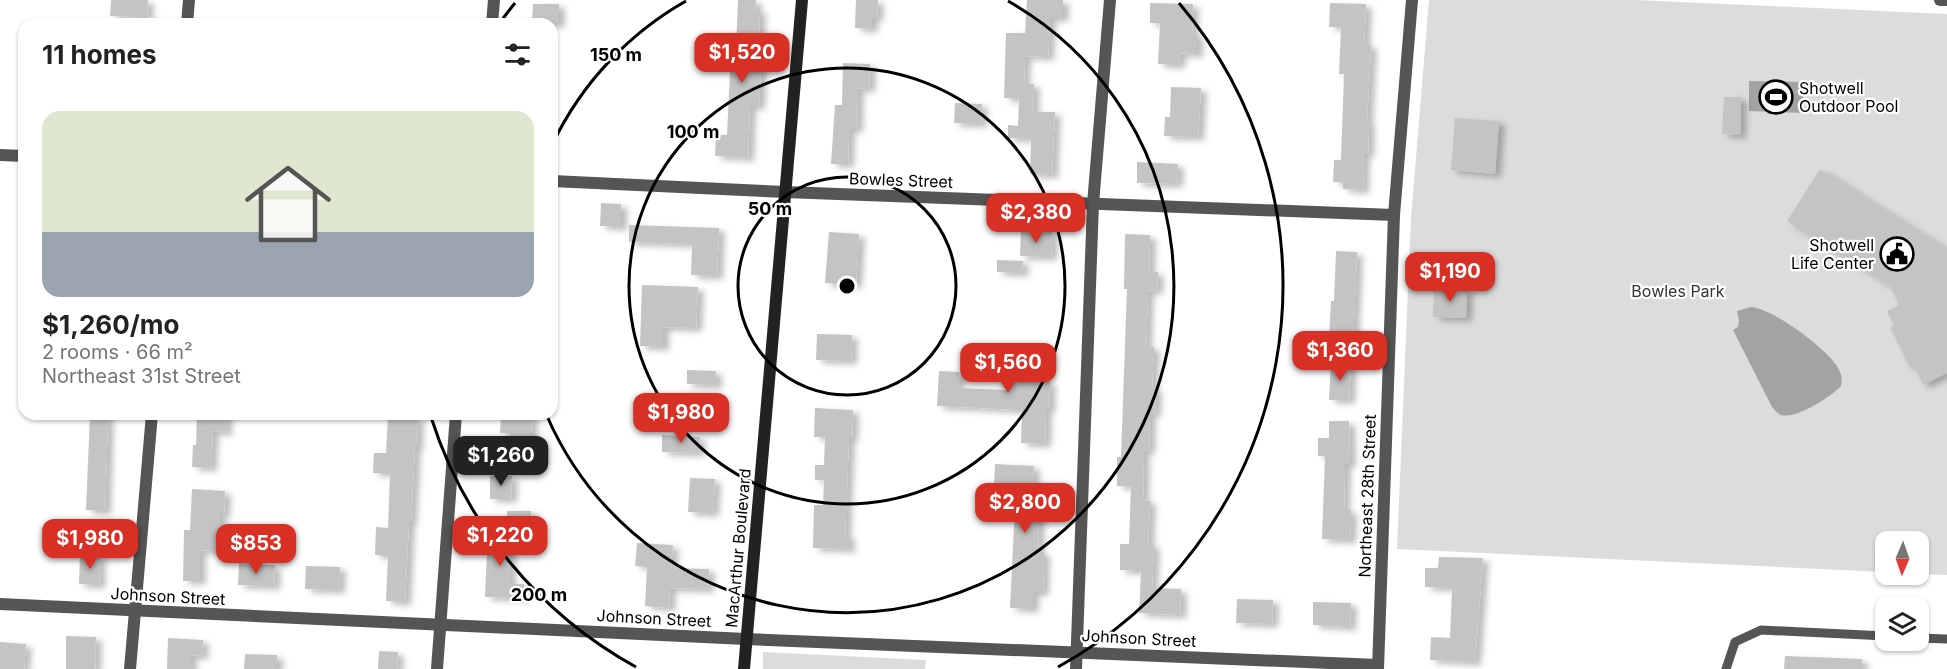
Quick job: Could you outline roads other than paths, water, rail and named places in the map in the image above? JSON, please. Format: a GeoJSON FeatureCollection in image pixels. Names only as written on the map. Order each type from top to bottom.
{"type":"FeatureCollection","features":[{"type":"Feature","properties":{"kind":"main road","name":"MacArthur Boulevard"},"geometry":{"type":"LineString","coordinates":[[744,669],[802,0]]}},
{"type":"Feature","properties":{"kind":"street"},"geometry":{"type":"LineString","coordinates":[[188,18],[189,0]]}},
{"type":"Feature","properties":{"kind":"street"},"geometry":{"type":"LineString","coordinates":[[492,18],[494,0]]}},
{"type":"Feature","properties":{"kind":"street"},"geometry":{"type":"LineString","coordinates":[[1076,669],[1093,204],[1110,0]]}},
{"type":"Feature","properties":{"kind":"street","name":"Northeast 28th Street"},"geometry":{"type":"LineString","coordinates":[[1378,667],[1394,215],[1412,0]]}},
{"type":"Feature","properties":{"kind":"street"},"geometry":{"type":"LineString","coordinates":[[1940,0],[1947,0]]}},
{"type":"Feature","properties":{"kind":"street"},"geometry":{"type":"LineString","coordinates":[[0,155],[18,156]]}},
{"type":"Feature","properties":{"kind":"street","name":"Bowles Street"},"geometry":{"type":"LineString","coordinates":[[558,181],[1394,215]]}},
{"type":"Feature","properties":{"kind":"street"},"geometry":{"type":"LineString","coordinates":[[130,669],[151,420]]}},
{"type":"Feature","properties":{"kind":"street"},"geometry":{"type":"LineString","coordinates":[[437,669],[456,420]]}},
{"type":"Feature","properties":{"kind":"street","name":"Johnson Street"},"geometry":{"type":"LineString","coordinates":[[0,604],[1378,667]]}},
{"type":"Feature","properties":{"kind":"lane"},"geometry":{"type":"LineString","coordinates":[[1726,669],[1735,642],[1761,630],[1875,635]]}},
{"type":"Feature","properties":{"kind":"lane"},"geometry":{"type":"LineString","coordinates":[[1929,638],[1947,639]]}},
{"type":"Feature","properties":{"kind":"place","name":"Shotwell Outdoor Pool"},"geometry":{"type":"Point","coordinates":[1776,97]}},
{"type":"Feature","properties":{"kind":"place","name":"Shotwell Life Center"},"geometry":{"type":"Point","coordinates":[1897,254]}},
{"type":"Feature","properties":{"kind":"park label","name":"Bowles Park"},"geometry":{"type":"Point","coordinates":[1678,291]}}]}
